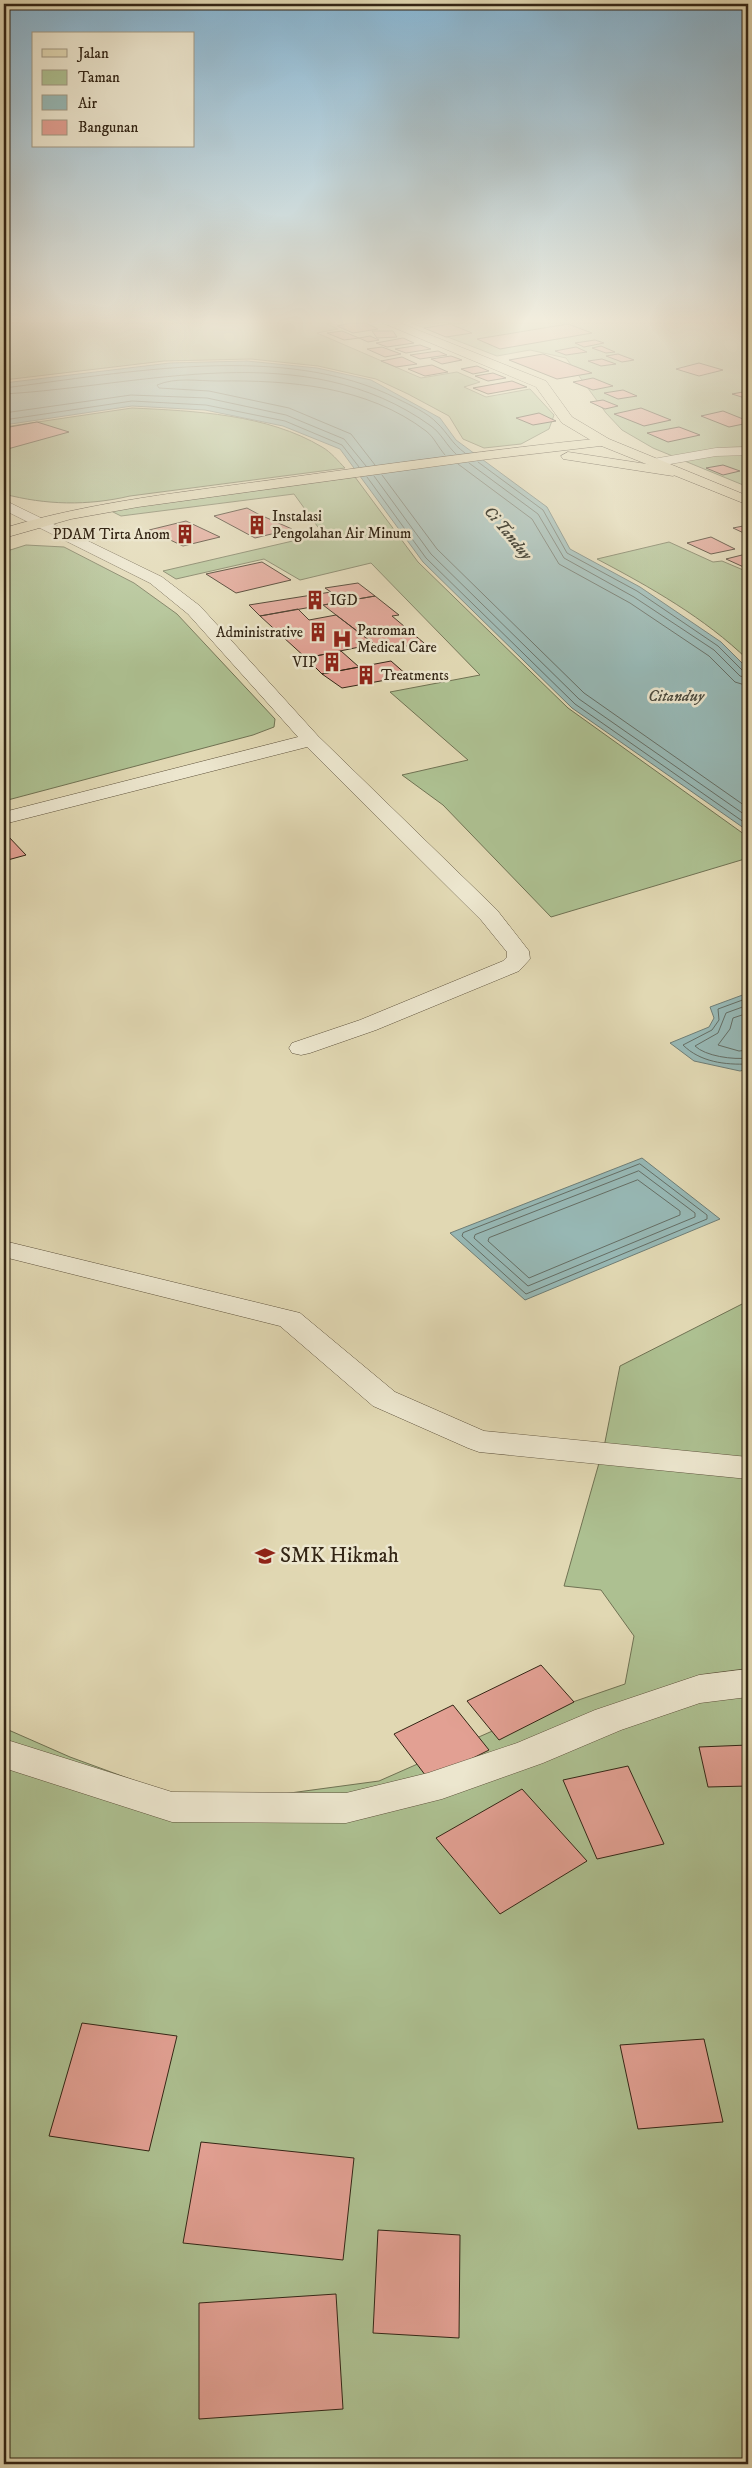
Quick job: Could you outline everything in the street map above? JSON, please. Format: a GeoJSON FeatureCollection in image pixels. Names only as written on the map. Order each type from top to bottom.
{"type":"FeatureCollection","features":[{"type":"Feature","properties":{"kind":"main road"},"geometry":{"type":"LineString","coordinates":[[517,450],[547,438]]}},
{"type":"Feature","properties":{"kind":"main road"},"geometry":{"type":"LineString","coordinates":[[598,438],[673,472],[748,501]]}},
{"type":"Feature","properties":{"kind":"main road"},"geometry":{"type":"LineString","coordinates":[[4,533],[46,525],[92,510],[130,502],[276,484],[517,450],[604,442]]}},
{"type":"Feature","properties":{"kind":"main road"},"geometry":{"type":"LineString","coordinates":[[517,450],[673,472]]}},
{"type":"Feature","properties":{"kind":"main road"},"geometry":{"type":"LineString","coordinates":[[4,545],[46,525]]}},
{"type":"Feature","properties":{"kind":"street"},"geometry":{"type":"LineString","coordinates":[[653,463],[716,452],[748,451]]}},
{"type":"Feature","properties":{"kind":"street"},"geometry":{"type":"LineString","coordinates":[[4,504],[156,580],[194,610],[311,740],[489,915],[518,950],[519,959],[511,966],[368,1025],[301,1048]]}},
{"type":"Feature","properties":{"kind":"street"},"geometry":{"type":"LineString","coordinates":[[4,818],[311,740]]}},
{"type":"Feature","properties":{"kind":"street"},"geometry":{"type":"LineString","coordinates":[[4,1249],[290,1319],[384,1399],[479,1441],[748,1468]]}},
{"type":"Feature","properties":{"kind":"street"},"geometry":{"type":"LineString","coordinates":[[4,1754],[172,1807],[346,1808],[429,1788],[530,1753],[608,1720],[699,1689],[748,1683]]}},
{"type":"Feature","properties":{"kind":"green space"},"geometry":{"type":"Polygon","coordinates":[[[4,438],[305,438],[322,447],[345,468],[82,503],[51,502],[4,494],[4,438]]]}},
{"type":"Feature","properties":{"kind":"green space"},"geometry":{"type":"Polygon","coordinates":[[[532,438],[521,444],[484,448],[463,439],[532,438]]]}},
{"type":"Feature","properties":{"kind":"green space"},"geometry":{"type":"Polygon","coordinates":[[[636,438],[748,438],[748,487],[653,448],[636,438]]]}},
{"type":"Feature","properties":{"kind":"green space"},"geometry":{"type":"Polygon","coordinates":[[[355,477],[418,562],[568,708],[748,837],[748,858],[551,917],[443,805],[402,775],[468,760],[390,692],[480,675],[371,563],[300,580],[264,559],[176,579],[163,571],[323,534],[294,494],[121,516],[111,511],[155,503],[355,477]]]}},
{"type":"Feature","properties":{"kind":"green space"},"geometry":{"type":"Polygon","coordinates":[[[669,542],[713,562],[722,561],[748,572],[748,660],[714,630],[676,604],[597,559],[669,542]]]}},
{"type":"Feature","properties":{"kind":"green space"},"geometry":{"type":"Polygon","coordinates":[[[26,545],[64,547],[134,583],[177,614],[275,719],[274,727],[253,735],[4,801],[4,552],[26,545]]]}},
{"type":"Feature","properties":{"kind":"green space"},"geometry":{"type":"Polygon","coordinates":[[[748,1301],[748,2464],[4,2464],[4,1728],[70,1757],[201,1805],[379,1781],[506,1725],[625,1684],[634,1636],[601,1590],[564,1586],[605,1442],[620,1366],[748,1301]]]}},
{"type":"Feature","properties":{"kind":"water","name":"Citanduy"},"geometry":{"type":"Polygon","coordinates":[[[313,438],[455,438],[547,507],[570,549],[640,587],[721,642],[748,669],[748,831],[572,708],[423,562],[340,449],[313,438]]]}},
{"type":"Feature","properties":{"kind":"water"},"geometry":{"type":"Polygon","coordinates":[[[748,993],[748,1069],[740,1071],[694,1061],[670,1043],[709,1027],[714,1018],[710,1007],[748,993]]]}},
{"type":"Feature","properties":{"kind":"water"},"geometry":{"type":"Polygon","coordinates":[[[642,1158],[720,1219],[525,1300],[450,1233],[642,1158]]]}},
{"type":"Feature","properties":{"kind":"building"},"geometry":{"type":"Polygon","coordinates":[[[4,438],[47,438],[4,450],[4,438]]]}},
{"type":"Feature","properties":{"kind":"building"},"geometry":{"type":"Polygon","coordinates":[[[659,438],[685,438],[668,442],[659,438]]]}},
{"type":"Feature","properties":{"kind":"building"},"geometry":{"type":"Polygon","coordinates":[[[723,465],[740,471],[723,475],[706,468],[723,465]]]}},
{"type":"Feature","properties":{"kind":"building","name":"Instalasi Pengolahan Air Minum"},"geometry":{"type":"Polygon","coordinates":[[[247,508],[292,529],[255,538],[214,516],[247,508]]]}},
{"type":"Feature","properties":{"kind":"building","name":"PDAM Tirta Anom"},"geometry":{"type":"Polygon","coordinates":[[[186,521],[220,537],[183,546],[149,530],[186,521]]]}},
{"type":"Feature","properties":{"kind":"building"},"geometry":{"type":"Polygon","coordinates":[[[748,525],[748,535],[733,528],[748,525]]]}},
{"type":"Feature","properties":{"kind":"building"},"geometry":{"type":"Polygon","coordinates":[[[711,537],[735,549],[711,554],[687,543],[711,537]]]}},
{"type":"Feature","properties":{"kind":"building"},"geometry":{"type":"Polygon","coordinates":[[[742,555],[748,558],[748,569],[726,559],[742,555]]]}},
{"type":"Feature","properties":{"kind":"building"},"geometry":{"type":"Polygon","coordinates":[[[262,562],[291,580],[236,593],[206,574],[262,562]]]}},
{"type":"Feature","properties":{"kind":"building","name":"IGD"},"geometry":{"type":"Polygon","coordinates":[[[358,583],[375,596],[260,616],[249,605],[331,592],[325,588],[358,583]]]}},
{"type":"Feature","properties":{"kind":"building"},"geometry":{"type":"Polygon","coordinates":[[[375,596],[399,615],[392,616],[424,643],[382,650],[323,605],[375,596]]]}},
{"type":"Feature","properties":{"kind":"building","name":"Administrative"},"geometry":{"type":"Polygon","coordinates":[[[298,609],[309,620],[336,615],[374,644],[306,658],[260,616],[298,609]]]}},
{"type":"Feature","properties":{"kind":"building","name":"VIP"},"geometry":{"type":"Polygon","coordinates":[[[341,651],[359,667],[322,674],[306,658],[341,651]]]}},
{"type":"Feature","properties":{"kind":"building","name":"Treatments"},"geometry":{"type":"Polygon","coordinates":[[[391,661],[408,676],[342,688],[322,674],[391,661]]]}},
{"type":"Feature","properties":{"kind":"building"},"geometry":{"type":"Polygon","coordinates":[[[7,835],[26,855],[4,861],[4,836],[7,835]]]}},
{"type":"Feature","properties":{"kind":"building"},"geometry":{"type":"Polygon","coordinates":[[[541,1665],[574,1702],[499,1740],[467,1701],[541,1665]]]}},
{"type":"Feature","properties":{"kind":"building"},"geometry":{"type":"Polygon","coordinates":[[[453,1705],[489,1750],[429,1780],[394,1734],[453,1705]]]}},
{"type":"Feature","properties":{"kind":"building"},"geometry":{"type":"Polygon","coordinates":[[[748,1745],[748,1786],[708,1787],[699,1747],[748,1745]]]}},
{"type":"Feature","properties":{"kind":"building"},"geometry":{"type":"Polygon","coordinates":[[[628,1766],[664,1844],[597,1859],[563,1780],[628,1766]]]}},
{"type":"Feature","properties":{"kind":"building"},"geometry":{"type":"Polygon","coordinates":[[[522,1789],[587,1861],[500,1914],[436,1838],[522,1789]]]}},
{"type":"Feature","properties":{"kind":"building"},"geometry":{"type":"Polygon","coordinates":[[[82,2023],[177,2036],[149,2151],[49,2136],[82,2023]]]}},
{"type":"Feature","properties":{"kind":"building"},"geometry":{"type":"Polygon","coordinates":[[[704,2039],[723,2122],[638,2129],[620,2045],[704,2039]]]}},
{"type":"Feature","properties":{"kind":"building"},"geometry":{"type":"Polygon","coordinates":[[[201,2142],[354,2158],[343,2260],[183,2243],[201,2142]]]}},
{"type":"Feature","properties":{"kind":"building"},"geometry":{"type":"Polygon","coordinates":[[[378,2230],[460,2235],[459,2338],[373,2333],[378,2230]]]}},
{"type":"Feature","properties":{"kind":"building"},"geometry":{"type":"Polygon","coordinates":[[[336,2294],[343,2409],[199,2419],[199,2303],[336,2294]]]}},
{"type":"Feature","properties":{"kind":"place","name":"Instalasi Pengolahan Air Minum"},"geometry":{"type":"Point","coordinates":[257,525]}},
{"type":"Feature","properties":{"kind":"place","name":"PDAM Tirta Anom"},"geometry":{"type":"Point","coordinates":[185,534]}},
{"type":"Feature","properties":{"kind":"place","name":"IGD"},"geometry":{"type":"Point","coordinates":[315,600]}},
{"type":"Feature","properties":{"kind":"place","name":"Administrative"},"geometry":{"type":"Point","coordinates":[318,632]}},
{"type":"Feature","properties":{"kind":"place","name":"Patroman Medical Care"},"geometry":{"type":"Point","coordinates":[342,639]}},
{"type":"Feature","properties":{"kind":"place","name":"VIP"},"geometry":{"type":"Point","coordinates":[332,662]}},
{"type":"Feature","properties":{"kind":"place","name":"Treatments"},"geometry":{"type":"Point","coordinates":[366,675]}},
{"type":"Feature","properties":{"kind":"place","name":"SMK Hikmah"},"geometry":{"type":"Point","coordinates":[265,1556]}},
{"type":"Feature","properties":{"kind":"water label","name":"Ci Tanduy"},"geometry":{"type":"Point","coordinates":[508,533]}}]}
